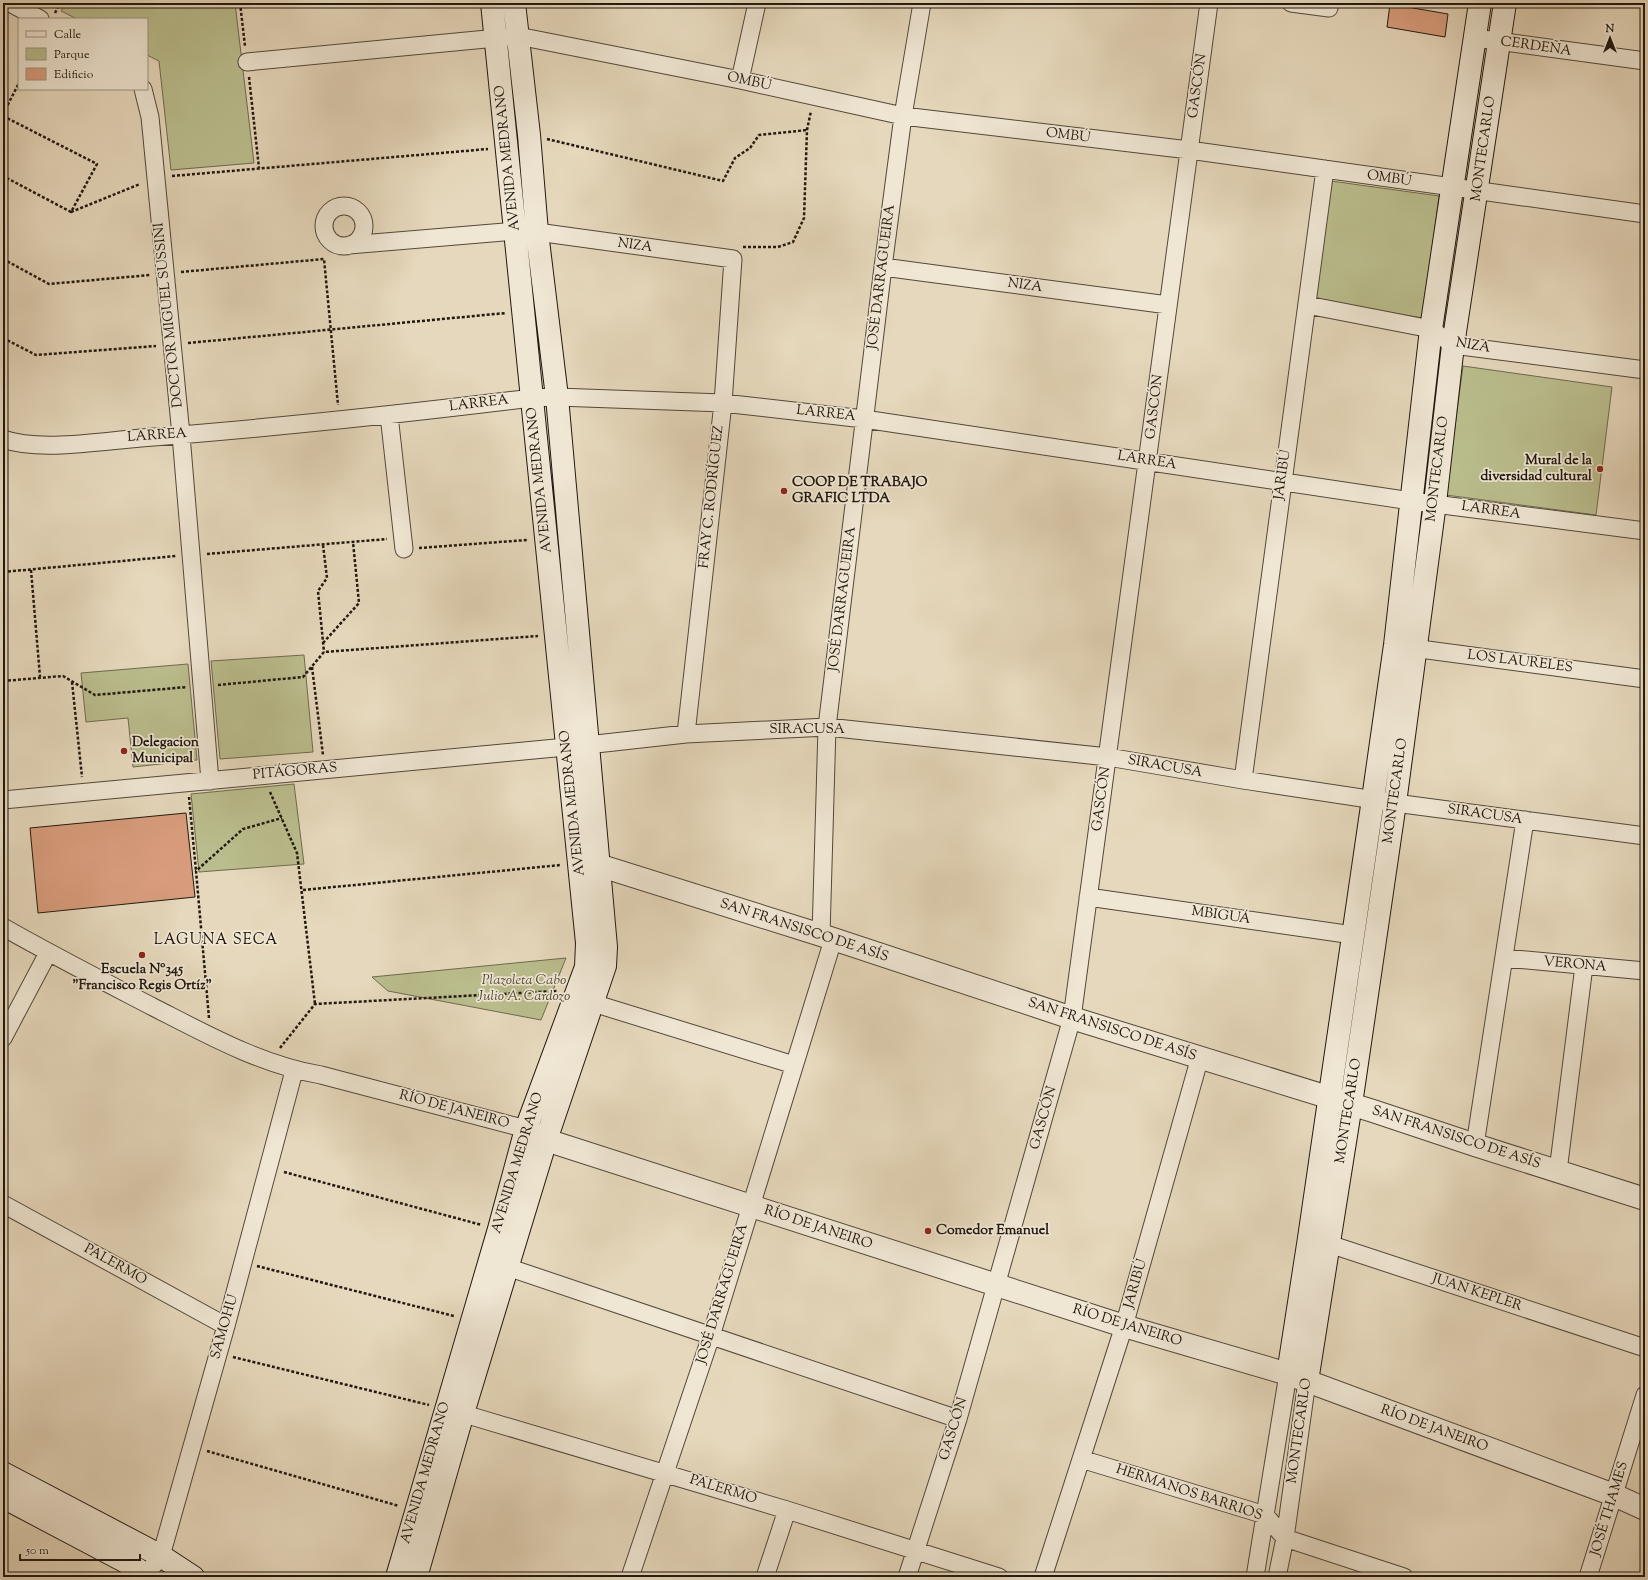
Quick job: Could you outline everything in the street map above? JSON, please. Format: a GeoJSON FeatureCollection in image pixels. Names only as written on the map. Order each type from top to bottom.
{"type":"FeatureCollection","features":[{"type":"Feature","properties":{"kind":"main road","name":"AVENIDA MEDRANO"},"geometry":{"type":"LineString","coordinates":[[492,3],[524,311],[555,634],[577,746]]}},
{"type":"Feature","properties":{"kind":"main road","name":"AVENIDA MEDRANO"},"geometry":{"type":"LineString","coordinates":[[412,1577],[416,1511],[507,1267],[546,1140],[605,966],[606,946],[589,864],[577,746],[557,397],[537,232],[529,134],[514,3]]}},
{"type":"Feature","properties":{"kind":"main road","name":"MONTECARLO"},"geometry":{"type":"LineString","coordinates":[[1297,1378],[1319,1241],[1351,1104],[1395,803],[1405,647],[1411,501],[1432,329],[1480,3]]}},
{"type":"Feature","properties":{"kind":"main road","name":"MONTECARLO"},"geometry":{"type":"LineString","coordinates":[[1319,1241],[1329,1097],[1353,935],[1374,799],[1435,503],[1453,345],[1478,190],[1505,3]]}},
{"type":"Feature","properties":{"kind":"main road","name":"AVENIDA MEDRANO"},"geometry":{"type":"LineString","coordinates":[[412,1577],[454,1411],[471,1320],[526,1129],[576,990],[586,967],[589,864]]}},
{"type":"Feature","properties":{"kind":"main road","name":"SAN FRANSISCO DE ASÍS"},"geometry":{"type":"LineString","coordinates":[[589,864],[827,938],[1072,1018],[1329,1097],[1475,1146],[1645,1199]]}},
{"type":"Feature","properties":{"kind":"main road","name":"RÍO DE JANEIRO"},"geometry":{"type":"LineString","coordinates":[[526,1129],[546,1140],[751,1207],[1124,1326],[1297,1378],[1614,1495],[1645,1509]]}},
{"type":"Feature","properties":{"kind":"main road"},"geometry":{"type":"LineString","coordinates":[[3,1473],[161,1556],[193,1577]]}},
{"type":"Feature","properties":{"kind":"main road"},"geometry":{"type":"LineString","coordinates":[[3,1497],[128,1563],[146,1576]]}},
{"type":"Feature","properties":{"kind":"street"},"geometry":{"type":"LineString","coordinates":[[10,3],[38,18]]}},
{"type":"Feature","properties":{"kind":"street"},"geometry":{"type":"LineString","coordinates":[[740,80],[757,3]]}},
{"type":"Feature","properties":{"kind":"street","name":"JOSÉ DARRAGUEIRA"},"geometry":{"type":"LineString","coordinates":[[630,1577],[711,1336],[751,1207],[794,1066],[827,938],[827,726],[883,267],[903,116],[922,3]]}},
{"type":"Feature","properties":{"kind":"street","name":"GASCÓN"},"geometry":{"type":"LineString","coordinates":[[907,1577],[958,1419],[1072,1018],[1209,3]]}},
{"type":"Feature","properties":{"kind":"street"},"geometry":{"type":"LineString","coordinates":[[1291,3],[1329,8],[1330,3]]}},
{"type":"Feature","properties":{"kind":"street","name":"OMBÚ"},"geometry":{"type":"LineString","coordinates":[[247,62],[518,36],[740,80],[903,116],[1189,150],[1645,214]]}},
{"type":"Feature","properties":{"kind":"street","name":"CERDEÑA"},"geometry":{"type":"LineString","coordinates":[[1475,38],[1645,62]]}},
{"type":"Feature","properties":{"kind":"street","name":"DOCTOR MIGUEL SUSSINI"},"geometry":{"type":"LineString","coordinates":[[143,90],[150,117],[181,434],[210,781]]}},
{"type":"Feature","properties":{"kind":"street","name":"JARIBÚ"},"geometry":{"type":"LineString","coordinates":[[1243,780],[1325,169]]}},
{"type":"Feature","properties":{"kind":"street"},"geometry":{"type":"LineString","coordinates":[[349,246],[516,231]]}},
{"type":"Feature","properties":{"kind":"street","name":"NIZA"},"geometry":{"type":"LineString","coordinates":[[537,232],[733,259]]}},
{"type":"Feature","properties":{"kind":"street","name":"FRAY C. RODRÍGUEZ"},"geometry":{"type":"LineString","coordinates":[[686,734],[723,403],[733,259]]}},
{"type":"Feature","properties":{"kind":"street","name":"NIZA"},"geometry":{"type":"LineString","coordinates":[[883,267],[1168,306]]}},
{"type":"Feature","properties":{"kind":"street","name":"NIZA"},"geometry":{"type":"LineString","coordinates":[[1307,305],[1432,329],[1453,345],[1645,370]]}},
{"type":"Feature","properties":{"kind":"street","name":"LARREA"},"geometry":{"type":"LineString","coordinates":[[3,439],[33,446],[340,421],[532,398],[557,397],[723,403],[864,418],[1411,501],[1645,531]]}},
{"type":"Feature","properties":{"kind":"street"},"geometry":{"type":"LineString","coordinates":[[389,415],[403,543]]}},
{"type":"Feature","properties":{"kind":"street","name":"LOS LAURELES"},"geometry":{"type":"LineString","coordinates":[[1405,647],[1645,679]]}},
{"type":"Feature","properties":{"kind":"street","name":"SIRACUSA"},"geometry":{"type":"LineString","coordinates":[[577,746],[686,734],[827,726],[1108,758],[1395,803],[1645,836]]}},
{"type":"Feature","properties":{"kind":"street","name":"PITÁGORAS"},"geometry":{"type":"LineString","coordinates":[[3,800],[577,746]]}},
{"type":"Feature","properties":{"kind":"street"},"geometry":{"type":"LineString","coordinates":[[1475,1146],[1525,820]]}},
{"type":"Feature","properties":{"kind":"street","name":"MBIGUÁ"},"geometry":{"type":"LineString","coordinates":[[1088,897],[1353,935]]}},
{"type":"Feature","properties":{"kind":"street","name":"RÍO DE JANEIRO"},"geometry":{"type":"LineString","coordinates":[[3,927],[48,953],[210,1036],[269,1061],[294,1070],[321,1075],[526,1129]]}},
{"type":"Feature","properties":{"kind":"street"},"geometry":{"type":"LineString","coordinates":[[3,1038],[48,953]]}},
{"type":"Feature","properties":{"kind":"street","name":"VERONA"},"geometry":{"type":"LineString","coordinates":[[1505,958],[1645,971]]}},
{"type":"Feature","properties":{"kind":"street"},"geometry":{"type":"LineString","coordinates":[[1558,1171],[1584,966]]}},
{"type":"Feature","properties":{"kind":"street"},"geometry":{"type":"LineString","coordinates":[[593,1002],[794,1066]]}},
{"type":"Feature","properties":{"kind":"street","name":"JARIBÚ"},"geometry":{"type":"LineString","coordinates":[[1043,1577],[1124,1326],[1200,1058]]}},
{"type":"Feature","properties":{"kind":"street","name":"SAMOHU"},"geometry":{"type":"LineString","coordinates":[[146,1576],[161,1556],[226,1326],[294,1070]]}},
{"type":"Feature","properties":{"kind":"street","name":"PALERMO"},"geometry":{"type":"LineString","coordinates":[[3,1204],[226,1326]]}},
{"type":"Feature","properties":{"kind":"street","name":"JUAN KEPLER"},"geometry":{"type":"LineString","coordinates":[[1319,1241],[1645,1348]]}},
{"type":"Feature","properties":{"kind":"street"},"geometry":{"type":"LineString","coordinates":[[507,1267],[958,1419]]}},
{"type":"Feature","properties":{"kind":"street","name":"MONTECARLO"},"geometry":{"type":"LineString","coordinates":[[1256,1577],[1265,1515],[1297,1378]]}},
{"type":"Feature","properties":{"kind":"street","name":"MONTECARLO"},"geometry":{"type":"LineString","coordinates":[[1278,1577],[1285,1538],[1297,1378]]}},
{"type":"Feature","properties":{"kind":"street","name":"JOSÉ THAMES"},"geometry":{"type":"LineString","coordinates":[[1588,1577],[1645,1395]]}},
{"type":"Feature","properties":{"kind":"street","name":"PALERMO"},"geometry":{"type":"LineString","coordinates":[[454,1411],[787,1510],[999,1577]]}},
{"type":"Feature","properties":{"kind":"street","name":"HERMANOS BARRIOS"},"geometry":{"type":"LineString","coordinates":[[1081,1459],[1265,1515],[1285,1538]]}},
{"type":"Feature","properties":{"kind":"street"},"geometry":{"type":"LineString","coordinates":[[765,1577],[787,1510]]}},
{"type":"Feature","properties":{"kind":"street"},"geometry":{"type":"LineString","coordinates":[[1285,1538],[1404,1577]]}},
{"type":"Feature","properties":{"kind":"path"},"geometry":{"type":"LineString","coordinates":[[240,3],[259,168]]}},
{"type":"Feature","properties":{"kind":"path"},"geometry":{"type":"LineString","coordinates":[[18,85],[3,115],[97,164],[71,212]]}},
{"type":"Feature","properties":{"kind":"path"},"geometry":{"type":"LineString","coordinates":[[733,259],[741,246],[778,246],[793,242],[804,218],[806,130],[814,96]]}},
{"type":"Feature","properties":{"kind":"path"},"geometry":{"type":"LineString","coordinates":[[529,134],[723,182],[735,158],[750,148],[759,135],[806,130]]}},
{"type":"Feature","properties":{"kind":"path"},"geometry":{"type":"LineString","coordinates":[[3,176],[71,212],[155,178],[506,147]]}},
{"type":"Feature","properties":{"kind":"path"},"geometry":{"type":"LineString","coordinates":[[324,259],[340,421]]}},
{"type":"Feature","properties":{"kind":"path"},"geometry":{"type":"LineString","coordinates":[[3,338],[36,355],[524,311]]}},
{"type":"Feature","properties":{"kind":"path"},"geometry":{"type":"LineString","coordinates":[[3,572],[353,542],[403,543],[546,538]]}},
{"type":"Feature","properties":{"kind":"path"},"geometry":{"type":"LineString","coordinates":[[323,643],[359,603],[353,542]]}},
{"type":"Feature","properties":{"kind":"path"},"geometry":{"type":"LineString","coordinates":[[323,545],[327,578],[318,590],[324,652]]}},
{"type":"Feature","properties":{"kind":"path"},"geometry":{"type":"LineString","coordinates":[[31,570],[40,678]]}},
{"type":"Feature","properties":{"kind":"path"},"geometry":{"type":"LineString","coordinates":[[3,681],[63,676],[95,695],[202,686],[303,677],[324,652],[555,634]]}},
{"type":"Feature","properties":{"kind":"path"},"geometry":{"type":"LineString","coordinates":[[312,666],[325,770]]}},
{"type":"Feature","properties":{"kind":"path"},"geometry":{"type":"LineString","coordinates":[[72,682],[84,792]]}},
{"type":"Feature","properties":{"kind":"path"},"geometry":{"type":"LineString","coordinates":[[262,775],[297,853],[303,890],[315,1004],[269,1061]]}},
{"type":"Feature","properties":{"kind":"path"},"geometry":{"type":"LineString","coordinates":[[188,783],[210,1036]]}},
{"type":"Feature","properties":{"kind":"path"},"geometry":{"type":"LineString","coordinates":[[196,871],[243,829],[282,818]]}},
{"type":"Feature","properties":{"kind":"path"},"geometry":{"type":"LineString","coordinates":[[303,890],[589,864]]}},
{"type":"Feature","properties":{"kind":"path"},"geometry":{"type":"LineString","coordinates":[[315,1004],[576,990]]}},
{"type":"Feature","properties":{"kind":"path"},"geometry":{"type":"LineString","coordinates":[[268,1168],[498,1230]]}},
{"type":"Feature","properties":{"kind":"path"},"geometry":{"type":"LineString","coordinates":[[243,1262],[471,1320]]}},
{"type":"Feature","properties":{"kind":"path"},"geometry":{"type":"LineString","coordinates":[[218,1353],[454,1411]]}},
{"type":"Feature","properties":{"kind":"path"},"geometry":{"type":"LineString","coordinates":[[191,1447],[416,1511]]}},
{"type":"Feature","properties":{"kind":"green space"},"geometry":{"type":"Polygon","coordinates":[[[65,3],[235,3],[254,163],[171,170],[159,61],[148,56],[148,18],[75,18],[61,11],[65,3]]]}},
{"type":"Feature","properties":{"kind":"green space"},"geometry":{"type":"Polygon","coordinates":[[[1331,181],[1439,196],[1423,318],[1313,300],[1331,181]]]}},
{"type":"Feature","properties":{"kind":"green space"},"geometry":{"type":"Polygon","coordinates":[[[1463,366],[1612,387],[1596,515],[1446,495],[1463,366]]]}},
{"type":"Feature","properties":{"kind":"green space"},"geometry":{"type":"Polygon","coordinates":[[[304,655],[313,752],[220,759],[211,661],[304,655]]]}},
{"type":"Feature","properties":{"kind":"green space"},"geometry":{"type":"Polygon","coordinates":[[[188,664],[197,760],[133,767],[128,718],[86,722],[81,673],[188,664]]]}},
{"type":"Feature","properties":{"kind":"green space"},"geometry":{"type":"Polygon","coordinates":[[[294,784],[304,864],[199,872],[191,794],[294,784]]]}},
{"type":"Feature","properties":{"kind":"green space","name":"Plazoleta Cabo Julio A. Cardozo"},"geometry":{"type":"Polygon","coordinates":[[[566,958],[541,1020],[388,991],[372,977],[566,958]]]}},
{"type":"Feature","properties":{"kind":"building"},"geometry":{"type":"Polygon","coordinates":[[[1390,4],[1448,14],[1445,37],[1387,27],[1390,4]]]}},
{"type":"Feature","properties":{"kind":"building"},"geometry":{"type":"Polygon","coordinates":[[[186,813],[195,897],[38,913],[30,828],[186,813]]]}},
{"type":"Feature","properties":{"kind":"place","name":"Mural de la diversidad cultural"},"geometry":{"type":"Point","coordinates":[1600,469]}},
{"type":"Feature","properties":{"kind":"place","name":"COOP DE TRABAJO GRAFIC LTDA"},"geometry":{"type":"Point","coordinates":[784,491]}},
{"type":"Feature","properties":{"kind":"place","name":"Delegacion Municipal"},"geometry":{"type":"Point","coordinates":[124,751]}},
{"type":"Feature","properties":{"kind":"place","name":"Escuela Nº345 \"Francisco Regis Ortíz\""},"geometry":{"type":"Point","coordinates":[142,955]}},
{"type":"Feature","properties":{"kind":"place","name":"Comedor Emanuel"},"geometry":{"type":"Point","coordinates":[928,1231]}},
{"type":"Feature","properties":{"kind":"district","name":"LAGUNA SECA"},"geometry":{"type":"Point","coordinates":[216,940]}}]}
